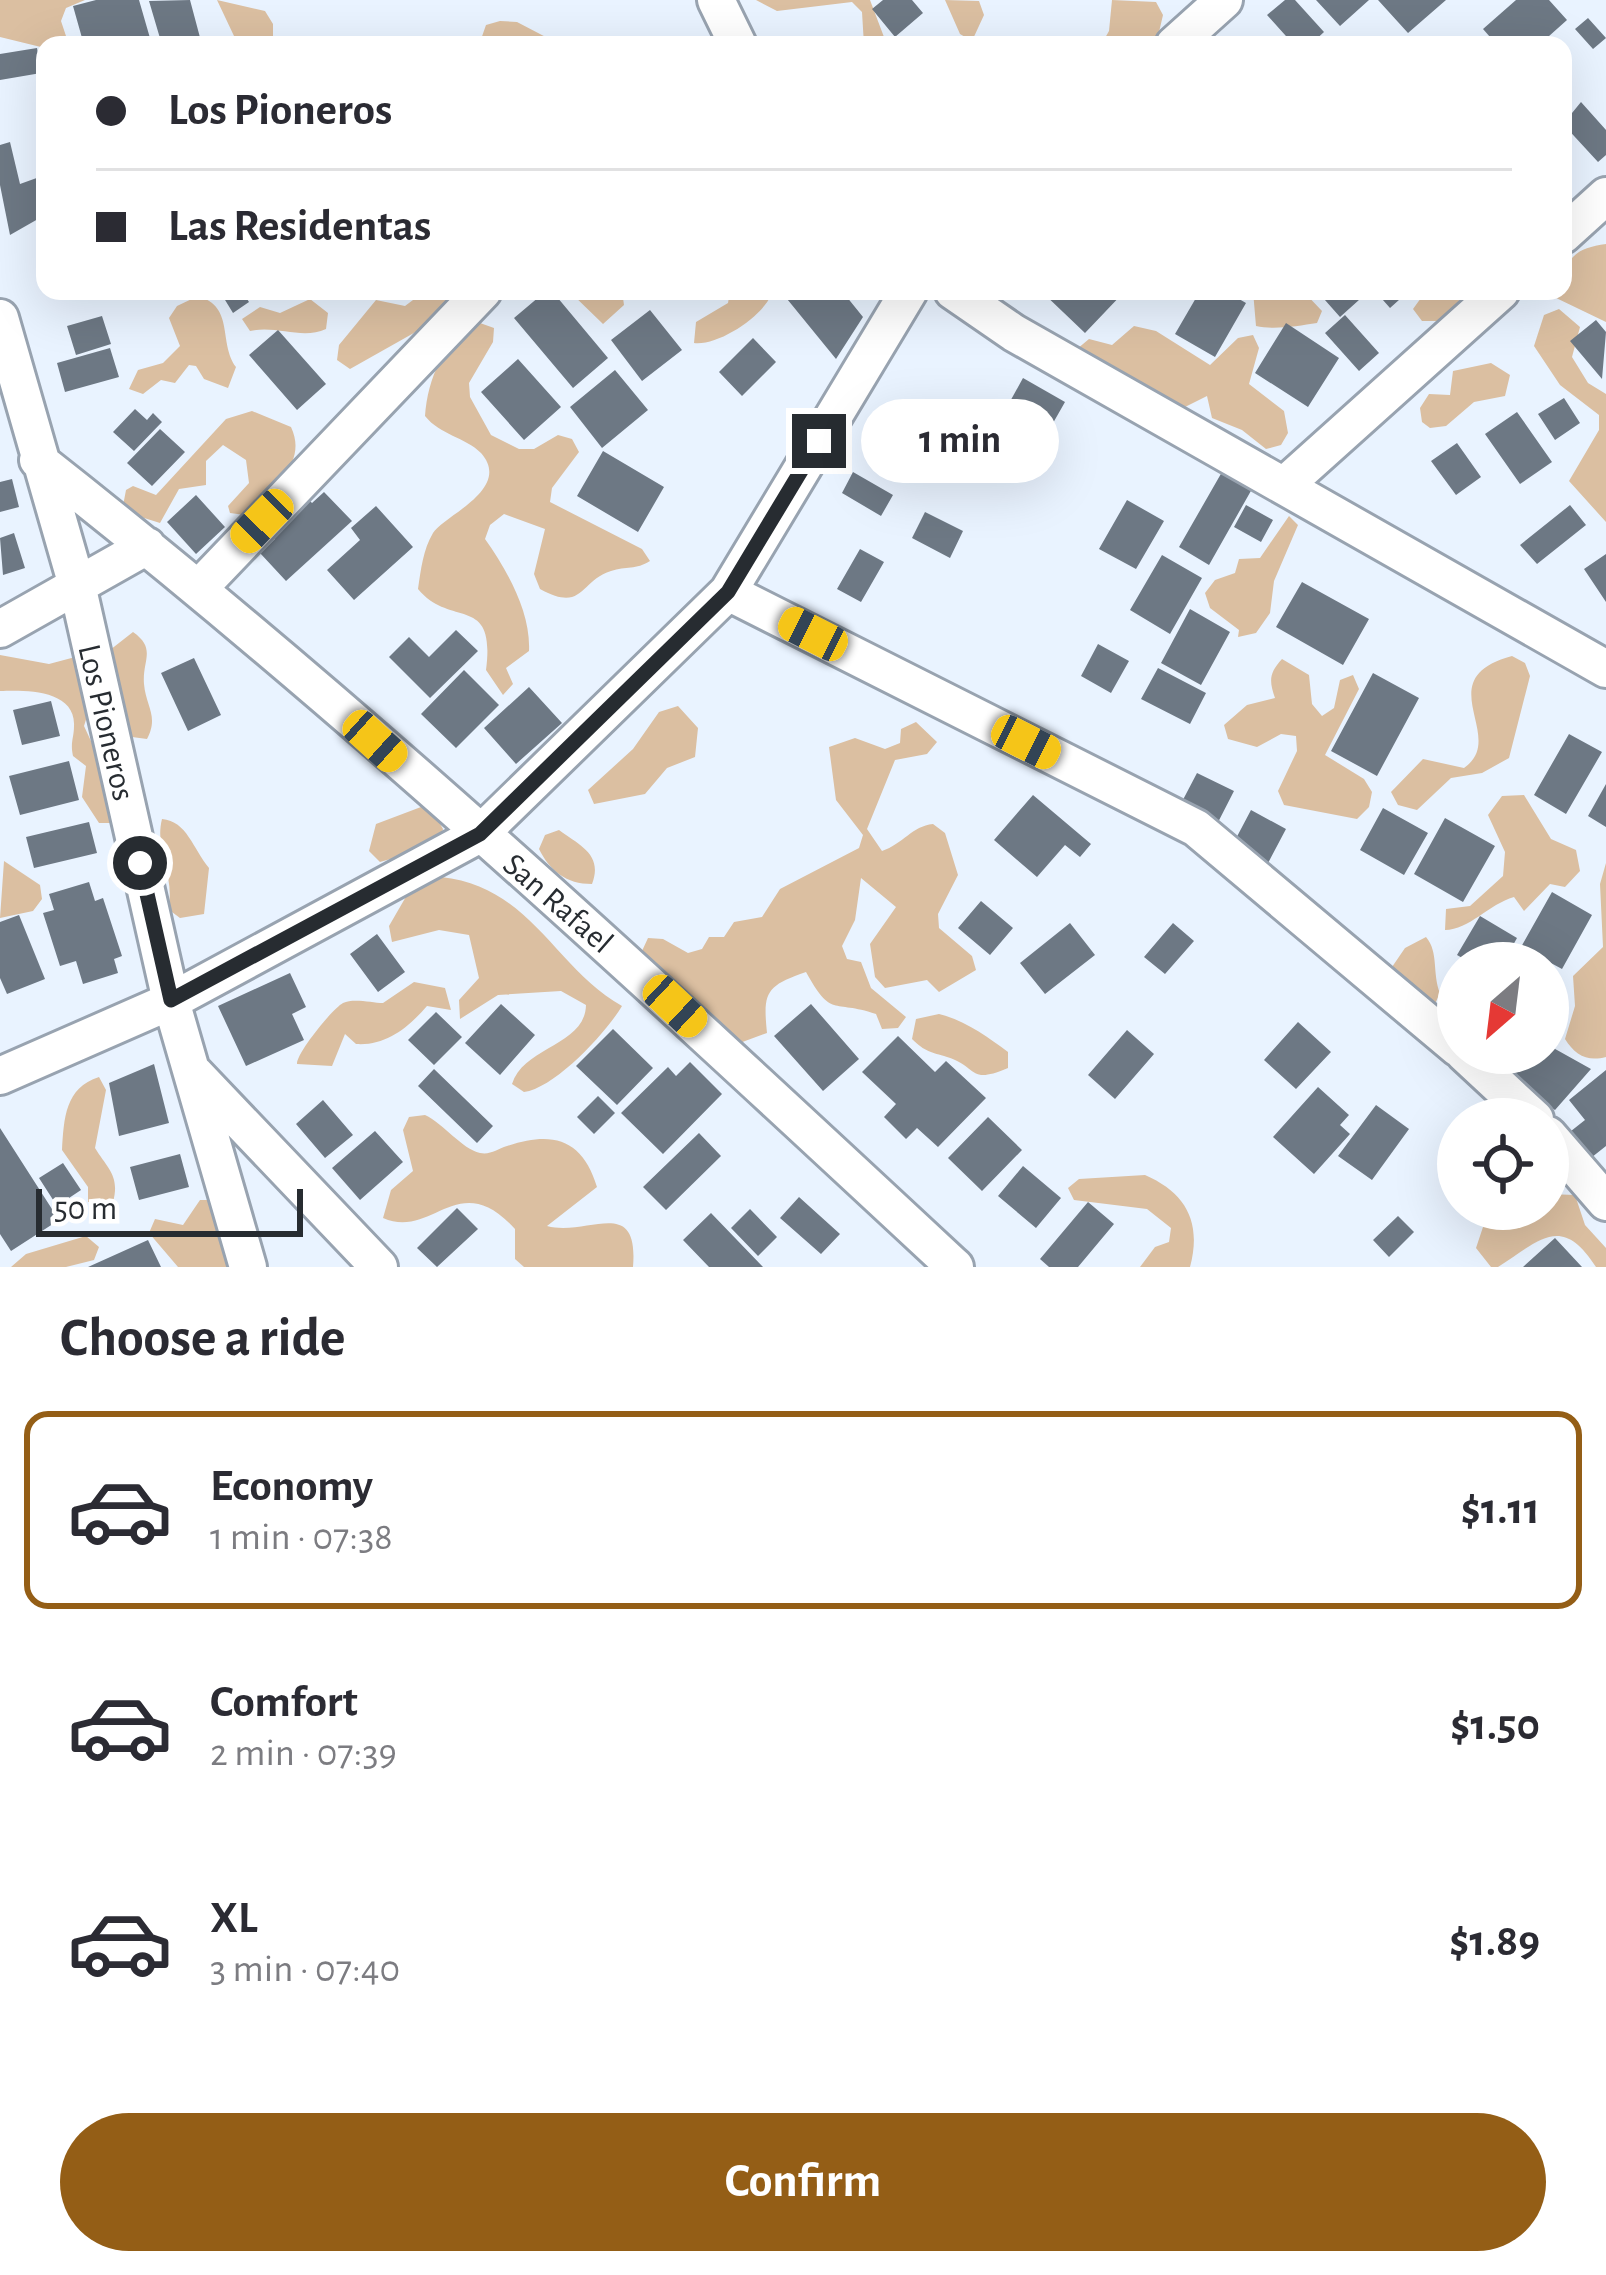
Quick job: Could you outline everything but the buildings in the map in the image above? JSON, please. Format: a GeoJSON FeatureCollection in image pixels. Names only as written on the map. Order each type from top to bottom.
{"type":"FeatureCollection","features":[{"type":"Feature","properties":{"kind":"street"},"geometry":{"type":"LineString","coordinates":[[716,0],[733,36]]}},
{"type":"Feature","properties":{"kind":"street"},"geometry":{"type":"LineString","coordinates":[[1184,36],[1224,0]]}},
{"type":"Feature","properties":{"kind":"street"},"geometry":{"type":"LineString","coordinates":[[1572,227],[1606,196]]}},
{"type":"Feature","properties":{"kind":"street"},"geometry":{"type":"LineString","coordinates":[[200,587],[474,300]]}},
{"type":"Feature","properties":{"kind":"street"},"geometry":{"type":"LineString","coordinates":[[0,1076],[171,1000],[480,834],[728,592],[904,300]]}},
{"type":"Feature","properties":{"kind":"street"},"geometry":{"type":"LineString","coordinates":[[966,300],[1014,333],[1606,669]]}},
{"type":"Feature","properties":{"kind":"street"},"geometry":{"type":"LineString","coordinates":[[1286,484],[1491,300]]}},
{"type":"Feature","properties":{"kind":"street","name":"Los Pioneros"},"geometry":{"type":"LineString","coordinates":[[0,318],[78,590],[171,1000],[248,1267]]}},
{"type":"Feature","properties":{"kind":"street","name":"San Rafael"},"geometry":{"type":"LineString","coordinates":[[38,460],[200,587],[605,941],[956,1267]]}},
{"type":"Feature","properties":{"kind":"street"},"geometry":{"type":"LineString","coordinates":[[0,629],[78,590],[147,546]]}},
{"type":"Feature","properties":{"kind":"street"},"geometry":{"type":"LineString","coordinates":[[728,592],[1196,828],[1437,1030]]}},
{"type":"Feature","properties":{"kind":"street"},"geometry":{"type":"LineString","coordinates":[[191,1070],[379,1267]]}},
{"type":"Feature","properties":{"kind":"street"},"geometry":{"type":"LineString","coordinates":[[1486,1074],[1512,1098]]}},
{"type":"Feature","properties":{"kind":"street"},"geometry":{"type":"LineString","coordinates":[[1569,1159],[1606,1202]]}},
{"type":"Feature","properties":{"kind":"shaded area"},"geometry":{"type":"Polygon","coordinates":[[[0,0],[85,0],[66,8],[61,21],[66,36],[36,36],[36,46],[0,37],[0,0]]]}},
{"type":"Feature","properties":{"kind":"shaded area"},"geometry":{"type":"Polygon","coordinates":[[[217,0],[265,11],[273,24],[273,36],[234,36],[217,0]]]}},
{"type":"Feature","properties":{"kind":"shaded area"},"geometry":{"type":"Polygon","coordinates":[[[756,0],[870,0],[884,36],[863,36],[862,12],[852,2],[777,11],[756,0]]]}},
{"type":"Feature","properties":{"kind":"shaded area"},"geometry":{"type":"Polygon","coordinates":[[[945,0],[979,1],[984,15],[974,36],[960,34],[945,0]]]}},
{"type":"Feature","properties":{"kind":"shaded area"},"geometry":{"type":"Polygon","coordinates":[[[1112,0],[1156,2],[1163,15],[1158,36],[1106,36],[1112,0]]]}},
{"type":"Feature","properties":{"kind":"shaded area"},"geometry":{"type":"Polygon","coordinates":[[[517,22],[544,36],[482,36],[486,25],[517,22]]]}},
{"type":"Feature","properties":{"kind":"shaded area"},"geometry":{"type":"Polygon","coordinates":[[[1606,244],[1606,322],[1560,300],[1572,300],[1572,258],[1606,244]]]}},
{"type":"Feature","properties":{"kind":"shaded area"},"geometry":{"type":"Polygon","coordinates":[[[208,300],[217,308],[236,367],[228,388],[204,379],[196,366],[189,365],[175,383],[161,380],[143,394],[129,389],[138,370],[163,363],[180,346],[169,318],[177,306],[208,300]]]}},
{"type":"Feature","properties":{"kind":"shaded area"},"geometry":{"type":"Polygon","coordinates":[[[311,300],[328,313],[326,329],[250,331],[242,319],[260,307],[280,313],[311,300]]]}},
{"type":"Feature","properties":{"kind":"shaded area"},"geometry":{"type":"Polygon","coordinates":[[[376,300],[405,306],[413,300],[456,300],[444,316],[350,369],[337,360],[339,345],[376,300]]]}},
{"type":"Feature","properties":{"kind":"shaded area"},"geometry":{"type":"Polygon","coordinates":[[[578,300],[623,300],[624,305],[603,324],[578,300]]]}},
{"type":"Feature","properties":{"kind":"shaded area"},"geometry":{"type":"Polygon","coordinates":[[[768,300],[738,328],[715,340],[694,343],[696,322],[728,303],[768,300]]]}},
{"type":"Feature","properties":{"kind":"shaded area"},"geometry":{"type":"Polygon","coordinates":[[[1254,300],[1312,300],[1322,311],[1317,323],[1256,326],[1254,300]]]}},
{"type":"Feature","properties":{"kind":"shaded area"},"geometry":{"type":"Polygon","coordinates":[[[1420,300],[1459,300],[1446,321],[1422,321],[1413,309],[1420,300]]]}},
{"type":"Feature","properties":{"kind":"shaded area"},"geometry":{"type":"Polygon","coordinates":[[[1559,309],[1580,327],[1572,357],[1588,383],[1606,394],[1606,522],[1569,481],[1599,430],[1599,415],[1560,385],[1534,346],[1544,315],[1559,309]]]}},
{"type":"Feature","properties":{"kind":"shaded area"},"geometry":{"type":"Polygon","coordinates":[[[480,323],[494,328],[493,342],[469,383],[470,397],[491,435],[519,449],[534,449],[558,435],[572,439],[579,452],[552,488],[550,502],[642,549],[650,561],[601,576],[573,596],[554,596],[540,589],[534,574],[545,529],[504,514],[490,525],[485,539],[516,592],[529,636],[529,651],[506,668],[513,684],[503,695],[486,670],[487,646],[478,621],[444,608],[418,589],[433,533],[483,490],[488,478],[489,466],[481,453],[425,416],[430,388],[447,350],[480,323]]]}},
{"type":"Feature","properties":{"kind":"shaded area"},"geometry":{"type":"Polygon","coordinates":[[[1134,326],[1156,331],[1210,365],[1238,338],[1253,335],[1259,348],[1249,384],[1284,411],[1288,433],[1281,445],[1266,449],[1242,430],[1212,418],[1207,396],[1173,413],[1077,349],[1089,339],[1112,345],[1134,326]]]}},
{"type":"Feature","properties":{"kind":"shaded area"},"geometry":{"type":"Polygon","coordinates":[[[1491,363],[1510,375],[1505,396],[1474,402],[1446,426],[1430,428],[1422,422],[1420,408],[1429,394],[1450,395],[1453,371],[1491,363]]]}},
{"type":"Feature","properties":{"kind":"shaded area"},"geometry":{"type":"Polygon","coordinates":[[[252,411],[291,427],[295,453],[284,476],[245,515],[230,513],[228,506],[249,483],[246,460],[223,445],[206,461],[206,485],[179,489],[160,523],[122,511],[126,490],[133,486],[156,495],[226,419],[252,411]]]}},
{"type":"Feature","properties":{"kind":"shaded area"},"geometry":{"type":"Polygon","coordinates":[[[1289,516],[1298,525],[1274,581],[1270,613],[1256,633],[1238,637],[1239,630],[1210,608],[1205,593],[1215,580],[1235,573],[1239,559],[1260,558],[1289,516]]]}},
{"type":"Feature","properties":{"kind":"shaded area"},"geometry":{"type":"Polygon","coordinates":[[[133,632],[146,650],[144,684],[152,718],[147,739],[132,737],[119,726],[110,650],[133,632]]]}},
{"type":"Feature","properties":{"kind":"shaded area"},"geometry":{"type":"Polygon","coordinates":[[[0,655],[49,664],[79,656],[88,713],[84,726],[109,780],[112,823],[99,823],[82,797],[86,766],[73,756],[74,726],[67,705],[47,694],[0,691],[0,655]]]}},
{"type":"Feature","properties":{"kind":"shaded area"},"geometry":{"type":"Polygon","coordinates":[[[1512,656],[1525,663],[1530,676],[1509,758],[1482,773],[1451,778],[1417,810],[1398,805],[1391,792],[1423,759],[1464,768],[1475,755],[1479,741],[1471,693],[1475,679],[1487,666],[1512,656]]]}},
{"type":"Feature","properties":{"kind":"shaded area"},"geometry":{"type":"Polygon","coordinates":[[[1282,659],[1309,675],[1312,704],[1322,716],[1334,708],[1340,680],[1353,675],[1359,689],[1325,755],[1364,779],[1372,792],[1369,807],[1357,819],[1284,805],[1278,791],[1297,751],[1296,736],[1281,734],[1257,747],[1228,739],[1224,725],[1247,705],[1275,698],[1271,677],[1282,659]]]}},
{"type":"Feature","properties":{"kind":"shaded area"},"geometry":{"type":"Polygon","coordinates":[[[678,706],[698,728],[695,757],[667,768],[645,794],[594,804],[588,790],[633,749],[659,712],[678,706]]]}},
{"type":"Feature","properties":{"kind":"shaded area"},"geometry":{"type":"Polygon","coordinates":[[[916,722],[937,742],[927,754],[895,760],[867,829],[882,851],[926,825],[933,824],[945,833],[958,875],[938,914],[939,928],[972,956],[976,970],[939,992],[927,980],[885,988],[875,977],[870,944],[896,907],[861,878],[855,920],[842,946],[847,959],[861,962],[871,988],[906,1017],[898,1028],[882,1029],[876,1014],[828,1002],[806,972],[770,993],[767,1033],[737,1044],[649,966],[642,951],[648,938],[663,939],[688,953],[702,949],[709,937],[724,937],[734,922],[762,917],[780,889],[859,848],[863,835],[836,800],[829,747],[855,738],[885,749],[900,743],[901,729],[916,722]]]}},
{"type":"Feature","properties":{"kind":"shaded area"},"geometry":{"type":"Polygon","coordinates":[[[1524,795],[1551,839],[1576,850],[1580,871],[1565,887],[1550,884],[1524,911],[1514,897],[1462,926],[1445,930],[1446,909],[1470,906],[1503,876],[1505,852],[1488,815],[1502,796],[1524,795]]]}},
{"type":"Feature","properties":{"kind":"shaded area"},"geometry":{"type":"Polygon","coordinates":[[[421,807],[435,815],[443,829],[439,845],[380,862],[369,851],[376,824],[421,807]]]}},
{"type":"Feature","properties":{"kind":"shaded area"},"geometry":{"type":"Polygon","coordinates":[[[162,819],[184,830],[209,868],[204,914],[180,918],[168,909],[162,819]]]}},
{"type":"Feature","properties":{"kind":"shaded area"},"geometry":{"type":"Polygon","coordinates":[[[559,830],[592,858],[592,884],[567,879],[543,857],[539,849],[545,835],[559,830]]]}},
{"type":"Feature","properties":{"kind":"shaded area"},"geometry":{"type":"Polygon","coordinates":[[[4,861],[40,885],[42,899],[33,911],[0,918],[4,861]]]}},
{"type":"Feature","properties":{"kind":"shaded area"},"geometry":{"type":"Polygon","coordinates":[[[1606,863],[1606,1057],[1593,1059],[1569,1044],[1569,1026],[1575,1006],[1573,976],[1603,947],[1600,884],[1606,863]]]}},
{"type":"Feature","properties":{"kind":"shaded area"},"geometry":{"type":"Polygon","coordinates":[[[441,877],[472,884],[521,912],[578,972],[622,1006],[579,1058],[536,1088],[524,1092],[512,1084],[528,1061],[576,1029],[586,1005],[561,991],[498,995],[460,1019],[459,1000],[479,978],[469,935],[439,930],[392,942],[389,926],[411,888],[441,877]]]}},
{"type":"Feature","properties":{"kind":"shaded area"},"geometry":{"type":"Polygon","coordinates":[[[1426,937],[1433,949],[1434,1006],[1399,982],[1392,967],[1405,948],[1426,937]]]}},
{"type":"Feature","properties":{"kind":"shaded area"},"geometry":{"type":"Polygon","coordinates":[[[414,982],[445,988],[451,1010],[427,1006],[403,1029],[377,1042],[356,1044],[345,1034],[332,1066],[297,1064],[316,1032],[343,1003],[383,1003],[414,982]]]}},
{"type":"Feature","properties":{"kind":"shaded area"},"geometry":{"type":"Polygon","coordinates":[[[939,1014],[967,1025],[1008,1052],[1008,1068],[980,1075],[921,1047],[912,1039],[916,1019],[939,1014]]]}},
{"type":"Feature","properties":{"kind":"shaded area"},"geometry":{"type":"Polygon","coordinates":[[[99,1077],[106,1090],[95,1148],[114,1179],[113,1202],[88,1202],[88,1187],[62,1150],[73,1096],[99,1077]]]}},
{"type":"Feature","properties":{"kind":"shaded area"},"geometry":{"type":"Polygon","coordinates":[[[425,1115],[480,1153],[539,1139],[575,1149],[597,1187],[547,1226],[619,1225],[628,1231],[633,1245],[633,1267],[524,1267],[515,1259],[515,1229],[495,1211],[477,1204],[446,1208],[417,1220],[383,1218],[391,1190],[413,1171],[403,1130],[409,1117],[425,1115]]]}},
{"type":"Feature","properties":{"kind":"shaded area"},"geometry":{"type":"Polygon","coordinates":[[[1145,1175],[1171,1191],[1187,1211],[1194,1236],[1190,1267],[1140,1267],[1155,1247],[1169,1242],[1171,1228],[1147,1209],[1074,1200],[1068,1188],[1079,1179],[1145,1175]]]}},
{"type":"Feature","properties":{"kind":"shaded area"},"geometry":{"type":"Polygon","coordinates":[[[1569,1195],[1575,1195],[1585,1225],[1606,1248],[1606,1267],[1596,1267],[1584,1251],[1561,1236],[1539,1241],[1498,1267],[1491,1267],[1476,1248],[1482,1230],[1569,1230],[1569,1195]]]}},
{"type":"Feature","properties":{"kind":"shaded area"},"geometry":{"type":"Polygon","coordinates":[[[200,1200],[213,1200],[235,1267],[178,1267],[149,1233],[155,1219],[183,1225],[200,1200]]]}},
{"type":"Feature","properties":{"kind":"shaded area"},"geometry":{"type":"Polygon","coordinates":[[[86,1236],[99,1247],[94,1260],[66,1267],[11,1267],[26,1254],[86,1236]]]}},
{"type":"Feature","properties":{"kind":"route"},"geometry":{"type":"LineString","coordinates":[[140,863],[171,1000],[480,834],[728,592],[819,441]]}}]}
